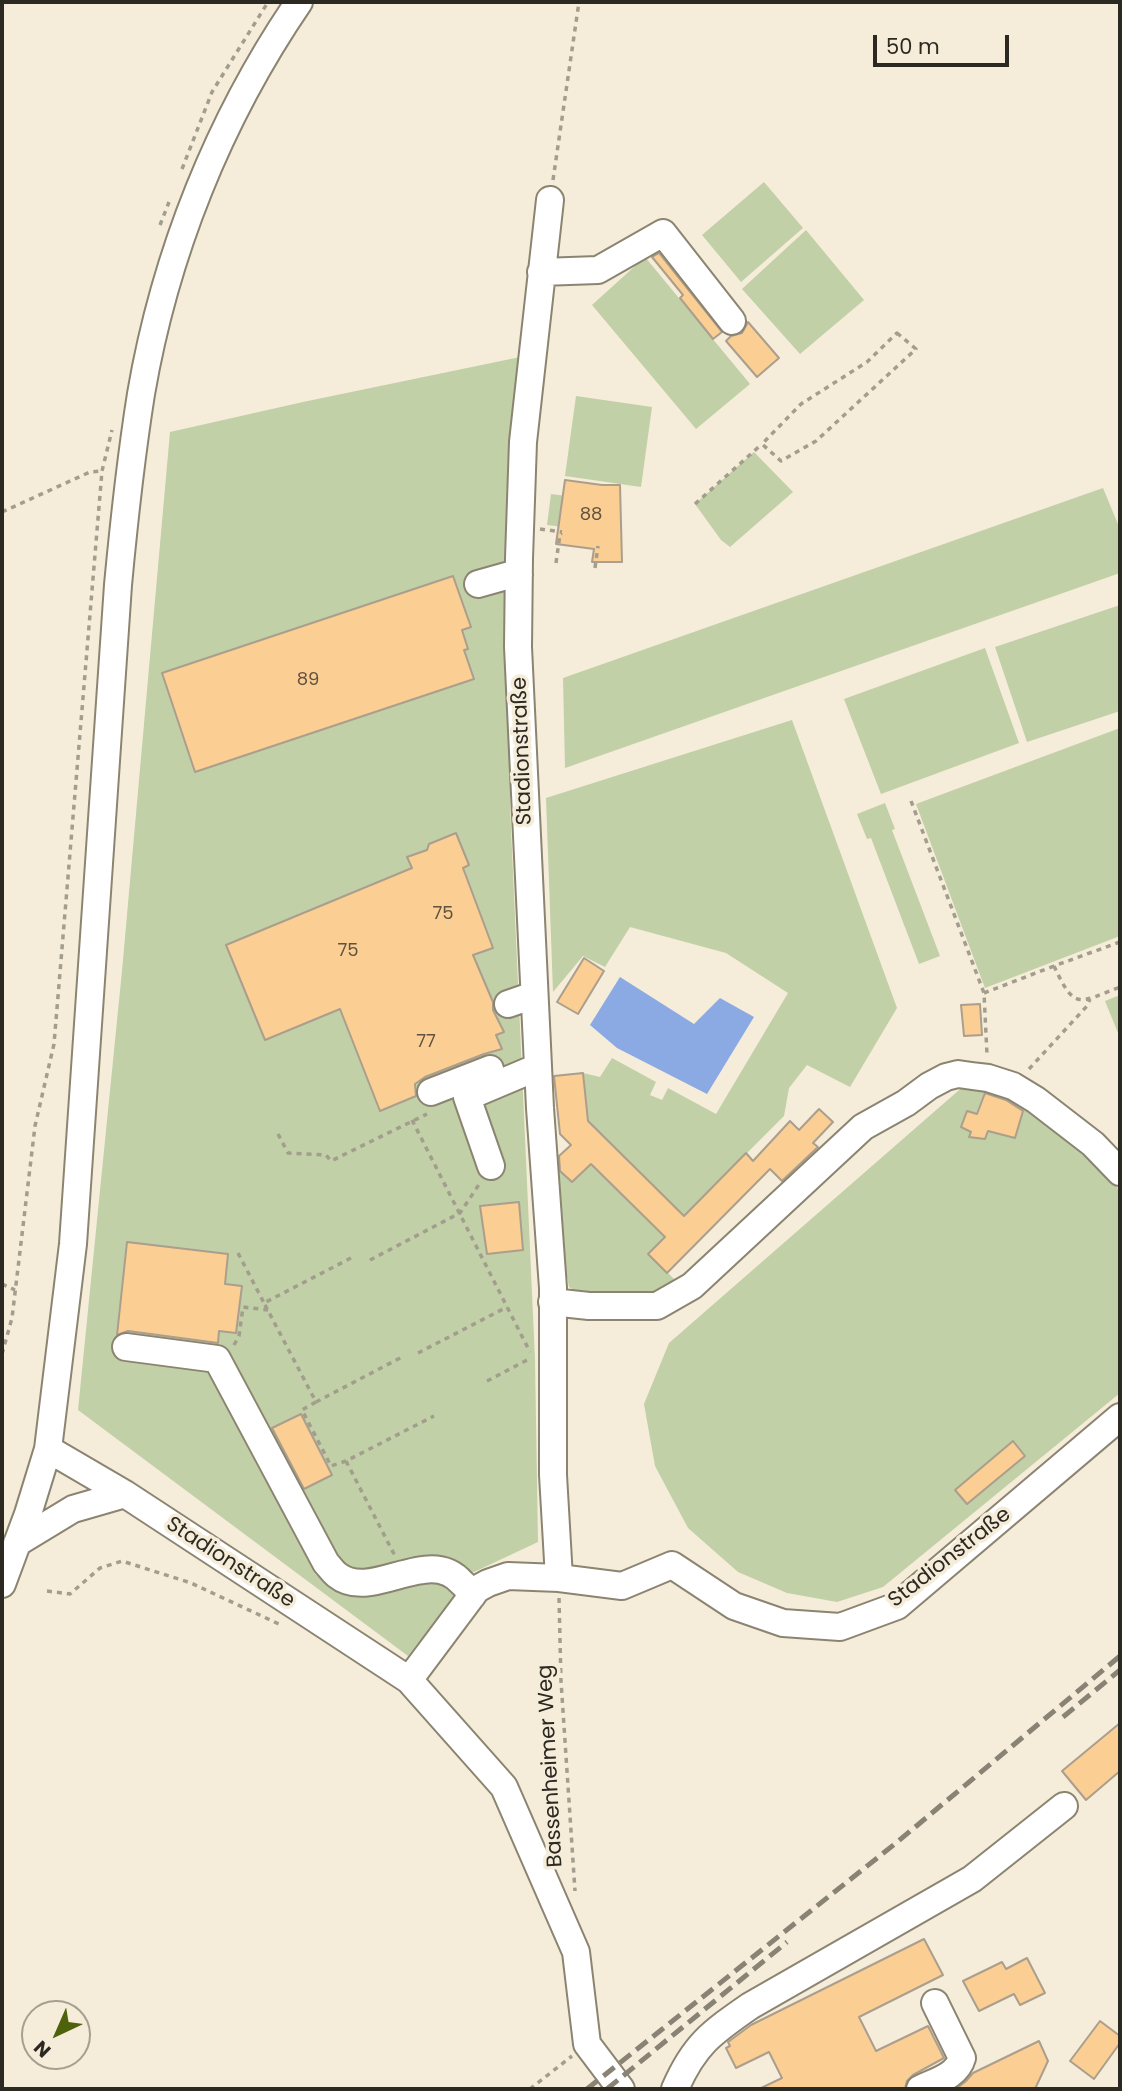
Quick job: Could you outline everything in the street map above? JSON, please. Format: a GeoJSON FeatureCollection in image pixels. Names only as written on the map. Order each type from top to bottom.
{"type":"FeatureCollection","features":[{"type":"Feature","properties":{"kind":"street"},"geometry":{"type":"LineString","coordinates":[[2,1584],[48,1449],[73,1244],[118,585],[125,511],[142,393],[163,296],[194,201],[236,109],[260,64],[299,2]]}},
{"type":"Feature","properties":{"kind":"street","name":"Stadionstraße"},"geometry":{"type":"LineString","coordinates":[[550,200],[523,442],[515,544],[519,575],[518,647],[534,995],[553,1288],[553,1475],[559,1578]]}},
{"type":"Feature","properties":{"kind":"street"},"geometry":{"type":"LineString","coordinates":[[541,272],[598,270],[663,233],[732,321]]}},
{"type":"Feature","properties":{"kind":"street"},"geometry":{"type":"LineString","coordinates":[[478,584],[519,575]]}},
{"type":"Feature","properties":{"kind":"street"},"geometry":{"type":"LineString","coordinates":[[508,1004],[534,995]]}},
{"type":"Feature","properties":{"kind":"street"},"geometry":{"type":"LineString","coordinates":[[434,1101],[538,1059]]}},
{"type":"Feature","properties":{"kind":"street"},"geometry":{"type":"LineString","coordinates":[[491,1166],[467,1097],[538,1059]]}},
{"type":"Feature","properties":{"kind":"street"},"geometry":{"type":"LineString","coordinates":[[552,1303],[657,1306],[692,1286],[863,1126],[906,1104],[929,1086],[958,1074],[988,1078],[1013,1086],[1037,1100],[1093,1144],[1120,1172]]}},
{"type":"Feature","properties":{"kind":"street"},"geometry":{"type":"LineString","coordinates":[[125,1347],[216,1359],[326,1563],[338,1576],[352,1581],[368,1582],[418,1570],[439,1569],[462,1581],[472,1596]]}},
{"type":"Feature","properties":{"kind":"street","name":"Stadionstraße"},"geometry":{"type":"LineString","coordinates":[[410,1680],[477,1589],[508,1576],[559,1578],[622,1586],[672,1565],[734,1606],[783,1623],[840,1627],[897,1606],[1120,1417]]}},
{"type":"Feature","properties":{"kind":"street","name":"Stadionstraße"},"geometry":{"type":"LineString","coordinates":[[48,1449],[125,1494],[410,1680],[504,1787],[576,1952],[587,2044]]}},
{"type":"Feature","properties":{"kind":"street"},"geometry":{"type":"LineString","coordinates":[[17,1543],[73,1509],[125,1494]]}},
{"type":"Feature","properties":{"kind":"street"},"geometry":{"type":"LineString","coordinates":[[675,2089],[698,2047],[716,2030],[771,1993],[972,1879],[1064,1805]]}},
{"type":"Feature","properties":{"kind":"street"},"geometry":{"type":"LineString","coordinates":[[920,2089],[949,2075],[960,2066],[962,2058],[935,2003]]}},
{"type":"Feature","properties":{"kind":"street"},"geometry":{"type":"LineString","coordinates":[[587,2044],[621,2089]]}},
{"type":"Feature","properties":{"kind":"path"},"geometry":{"type":"LineString","coordinates":[[550,200],[579,2]]}},
{"type":"Feature","properties":{"kind":"path"},"geometry":{"type":"LineString","coordinates":[[695,504],[802,404],[867,362],[897,333],[916,349],[816,441],[781,461],[762,444]]}},
{"type":"Feature","properties":{"kind":"path"},"geometry":{"type":"LineString","coordinates":[[2,512],[90,472],[102,471]]}},
{"type":"Feature","properties":{"kind":"path"},"geometry":{"type":"LineString","coordinates":[[556,563],[562,533]]}},
{"type":"Feature","properties":{"kind":"path"},"geometry":{"type":"LineString","coordinates":[[595,568],[598,546]]}},
{"type":"Feature","properties":{"kind":"path"},"geometry":{"type":"LineString","coordinates":[[911,801],[984,993],[988,1078]]}},
{"type":"Feature","properties":{"kind":"path"},"geometry":{"type":"LineString","coordinates":[[984,993],[1120,942]]}},
{"type":"Feature","properties":{"kind":"path"},"geometry":{"type":"LineString","coordinates":[[1054,966],[1066,990],[1074,998],[1090,999],[1120,988]]}},
{"type":"Feature","properties":{"kind":"path"},"geometry":{"type":"LineString","coordinates":[[1013,1086],[1087,1006],[1090,999]]}},
{"type":"Feature","properties":{"kind":"path"},"geometry":{"type":"LineString","coordinates":[[278,1134],[288,1153],[326,1155],[331,1161],[412,1120],[434,1101]]}},
{"type":"Feature","properties":{"kind":"path"},"geometry":{"type":"LineString","coordinates":[[412,1120],[533,1357],[487,1381]]}},
{"type":"Feature","properties":{"kind":"path"},"geometry":{"type":"LineString","coordinates":[[370,1260],[460,1213],[491,1166]]}},
{"type":"Feature","properties":{"kind":"path"},"geometry":{"type":"LineString","coordinates":[[238,1253],[316,1402]]}},
{"type":"Feature","properties":{"kind":"path"},"geometry":{"type":"LineString","coordinates":[[264,1303],[351,1258]]}},
{"type":"Feature","properties":{"kind":"path"},"geometry":{"type":"LineString","coordinates":[[2,1284],[15,1290]]}},
{"type":"Feature","properties":{"kind":"path"},"geometry":{"type":"LineString","coordinates":[[220,1366],[239,1336],[243,1307],[268,1310]]}},
{"type":"Feature","properties":{"kind":"path"},"geometry":{"type":"LineString","coordinates":[[418,1353],[507,1307]]}},
{"type":"Feature","properties":{"kind":"path"},"geometry":{"type":"LineString","coordinates":[[402,1357],[302,1410],[331,1466],[434,1416]]}},
{"type":"Feature","properties":{"kind":"path"},"geometry":{"type":"LineString","coordinates":[[346,1461],[404,1573]]}},
{"type":"Feature","properties":{"kind":"path"},"geometry":{"type":"LineString","coordinates":[[47,1591],[70,1594],[100,1568],[122,1561],[191,1583],[290,1629]]}},
{"type":"Feature","properties":{"kind":"path","name":"Bassenheimer Weg"},"geometry":{"type":"LineString","coordinates":[[559,1578],[561,1681],[575,1896]]}},
{"type":"Feature","properties":{"kind":"path"},"geometry":{"type":"LineString","coordinates":[[530,2089],[587,2044]]}},
{"type":"Feature","properties":{"kind":"green space"},"geometry":{"type":"Polygon","coordinates":[[[764,182],[803,228],[741,282],[702,235],[764,182]]]}},
{"type":"Feature","properties":{"kind":"green space"},"geometry":{"type":"Polygon","coordinates":[[[806,230],[864,300],[800,354],[742,289],[806,230]]]}},
{"type":"Feature","properties":{"kind":"green space"},"geometry":{"type":"Polygon","coordinates":[[[645,257],[750,384],[696,429],[592,305],[645,257]]]}},
{"type":"Feature","properties":{"kind":"green space"},"geometry":{"type":"Polygon","coordinates":[[[525,356],[514,491],[510,806],[535,1359],[538,1542],[472,1573],[408,1656],[78,1410],[122,971],[170,432],[525,356]]]}},
{"type":"Feature","properties":{"kind":"green space"},"geometry":{"type":"Polygon","coordinates":[[[576,396],[652,407],[641,487],[565,476],[576,396]]]}},
{"type":"Feature","properties":{"kind":"green space"},"geometry":{"type":"Polygon","coordinates":[[[754,452],[793,492],[730,547],[721,540],[695,504],[754,452]]]}},
{"type":"Feature","properties":{"kind":"green space"},"geometry":{"type":"Polygon","coordinates":[[[1103,488],[1120,529],[1120,573],[565,768],[563,678],[1103,488]]]}},
{"type":"Feature","properties":{"kind":"green space"},"geometry":{"type":"Polygon","coordinates":[[[551,494],[567,496],[563,527],[547,525],[551,494]]]}},
{"type":"Feature","properties":{"kind":"green space"},"geometry":{"type":"Polygon","coordinates":[[[1120,605],[1120,711],[1027,742],[995,647],[1120,605]]]}},
{"type":"Feature","properties":{"kind":"green space"},"geometry":{"type":"Polygon","coordinates":[[[985,648],[1019,743],[881,794],[844,699],[985,648]]]}},
{"type":"Feature","properties":{"kind":"green space"},"geometry":{"type":"Polygon","coordinates":[[[792,720],[897,1008],[850,1087],[807,1065],[789,1088],[784,1116],[684,1216],[588,1121],[583,1073],[600,1077],[612,1058],[656,1082],[650,1095],[662,1100],[668,1088],[716,1114],[788,993],[726,953],[630,927],[605,967],[583,956],[553,992],[546,798],[792,720]]]}},
{"type":"Feature","properties":{"kind":"green space"},"geometry":{"type":"Polygon","coordinates":[[[1120,728],[1120,936],[985,988],[916,804],[1120,728]]]}},
{"type":"Feature","properties":{"kind":"green space"},"geometry":{"type":"Polygon","coordinates":[[[885,803],[895,829],[892,830],[940,956],[919,964],[871,838],[867,839],[857,814],[885,803]]]}},
{"type":"Feature","properties":{"kind":"green space"},"geometry":{"type":"Polygon","coordinates":[[[1120,995],[1120,1038],[1105,1001],[1120,995]]]}},
{"type":"Feature","properties":{"kind":"green space"},"geometry":{"type":"Polygon","coordinates":[[[984,1083],[1036,1108],[1120,1193],[1120,1393],[883,1587],[837,1602],[787,1593],[738,1572],[688,1528],[655,1466],[644,1404],[669,1343],[966,1084],[984,1083]]]}},
{"type":"Feature","properties":{"kind":"green space"},"geometry":{"type":"Polygon","coordinates":[[[553,1163],[572,1182],[591,1164],[665,1237],[649,1254],[682,1287],[653,1299],[577,1292],[569,1287],[556,1219],[553,1163]]]}},
{"type":"Feature","properties":{"kind":"water"},"geometry":{"type":"Polygon","coordinates":[[[620,977],[694,1024],[720,998],[754,1017],[707,1094],[617,1048],[590,1025],[620,977]]]}},
{"type":"Feature","properties":{"kind":"building"},"geometry":{"type":"Polygon","coordinates":[[[659,253],[722,332],[713,339],[680,298],[683,295],[652,257],[659,253]]]}},
{"type":"Feature","properties":{"kind":"building"},"geometry":{"type":"Polygon","coordinates":[[[748,322],[779,358],[757,377],[726,341],[731,336],[742,333],[748,322]]]}},
{"type":"Feature","properties":{"kind":"building"},"geometry":{"type":"Polygon","coordinates":[[[565,480],[620,485],[622,562],[592,562],[594,549],[556,544],[565,480]]]}},
{"type":"Feature","properties":{"kind":"building"},"geometry":{"type":"Polygon","coordinates":[[[453,576],[471,627],[462,630],[468,649],[464,650],[474,679],[195,772],[162,673],[453,576]]]}},
{"type":"Feature","properties":{"kind":"building"},"geometry":{"type":"Polygon","coordinates":[[[456,833],[469,865],[463,868],[493,948],[473,955],[504,1032],[496,1035],[502,1049],[425,1077],[415,1084],[416,1096],[380,1111],[340,1009],[265,1040],[226,945],[412,868],[407,857],[427,850],[429,844],[456,833]]]}},
{"type":"Feature","properties":{"kind":"building"},"geometry":{"type":"Polygon","coordinates":[[[584,958],[604,971],[578,1014],[557,1002],[584,958]]]}},
{"type":"Feature","properties":{"kind":"building"},"geometry":{"type":"Polygon","coordinates":[[[980,1004],[982,1035],[964,1036],[961,1005],[980,1004]]]}},
{"type":"Feature","properties":{"kind":"building"},"geometry":{"type":"Polygon","coordinates":[[[583,1073],[588,1121],[684,1216],[746,1153],[753,1161],[790,1121],[799,1130],[819,1109],[833,1122],[813,1143],[818,1147],[782,1181],[770,1169],[667,1273],[648,1254],[665,1237],[591,1164],[572,1182],[560,1171],[559,1156],[571,1145],[560,1134],[554,1076],[583,1073]]]}},
{"type":"Feature","properties":{"kind":"building"},"geometry":{"type":"Polygon","coordinates":[[[985,1093],[1006,1100],[1023,1111],[1015,1138],[988,1131],[985,1139],[969,1137],[971,1132],[961,1127],[967,1111],[977,1114],[985,1093]]]}},
{"type":"Feature","properties":{"kind":"building"},"geometry":{"type":"Polygon","coordinates":[[[519,1202],[523,1250],[487,1254],[480,1206],[519,1202]]]}},
{"type":"Feature","properties":{"kind":"building"},"geometry":{"type":"Polygon","coordinates":[[[127,1242],[228,1254],[225,1284],[242,1286],[236,1333],[219,1331],[218,1343],[128,1331],[117,1335],[127,1242]]]}},
{"type":"Feature","properties":{"kind":"building"},"geometry":{"type":"Polygon","coordinates":[[[301,1414],[332,1475],[304,1489],[272,1428],[301,1414]]]}},
{"type":"Feature","properties":{"kind":"building"},"geometry":{"type":"Polygon","coordinates":[[[1013,1441],[1025,1456],[967,1504],[955,1490],[1013,1441]]]}},
{"type":"Feature","properties":{"kind":"building"},"geometry":{"type":"Polygon","coordinates":[[[1120,1723],[1120,1771],[1086,1800],[1062,1771],[1120,1723]]]}},
{"type":"Feature","properties":{"kind":"building"},"geometry":{"type":"Polygon","coordinates":[[[924,1939],[943,1975],[859,2017],[876,2051],[928,2026],[944,2058],[913,2075],[907,2081],[905,2089],[759,2089],[782,2078],[769,2052],[736,2068],[726,2048],[730,2046],[728,2042],[751,2025],[924,1939]]]}},
{"type":"Feature","properties":{"kind":"building"},"geometry":{"type":"Polygon","coordinates":[[[1027,1958],[1045,1993],[1020,2005],[1014,1994],[979,2011],[963,1981],[1002,1962],[1006,1969],[1027,1958]]]}},
{"type":"Feature","properties":{"kind":"building"},"geometry":{"type":"Polygon","coordinates":[[[1100,2021],[1120,2036],[1120,2043],[1094,2079],[1070,2061],[1100,2021]]]}},
{"type":"Feature","properties":{"kind":"building"},"geometry":{"type":"Polygon","coordinates":[[[1039,2041],[1048,2061],[1035,2089],[956,2089],[973,2073],[1039,2041]]]}},
{"type":"Feature","properties":{"kind":"railway"},"geometry":{"type":"LineString","coordinates":[[587,2089],[896,1843],[1120,1656]]}},
{"type":"Feature","properties":{"kind":"railway"},"geometry":{"type":"LineString","coordinates":[[1063,1717],[1120,1670]]}},
{"type":"Feature","properties":{"kind":"railway"},"geometry":{"type":"LineString","coordinates":[[607,2089],[787,1942]]}}]}
